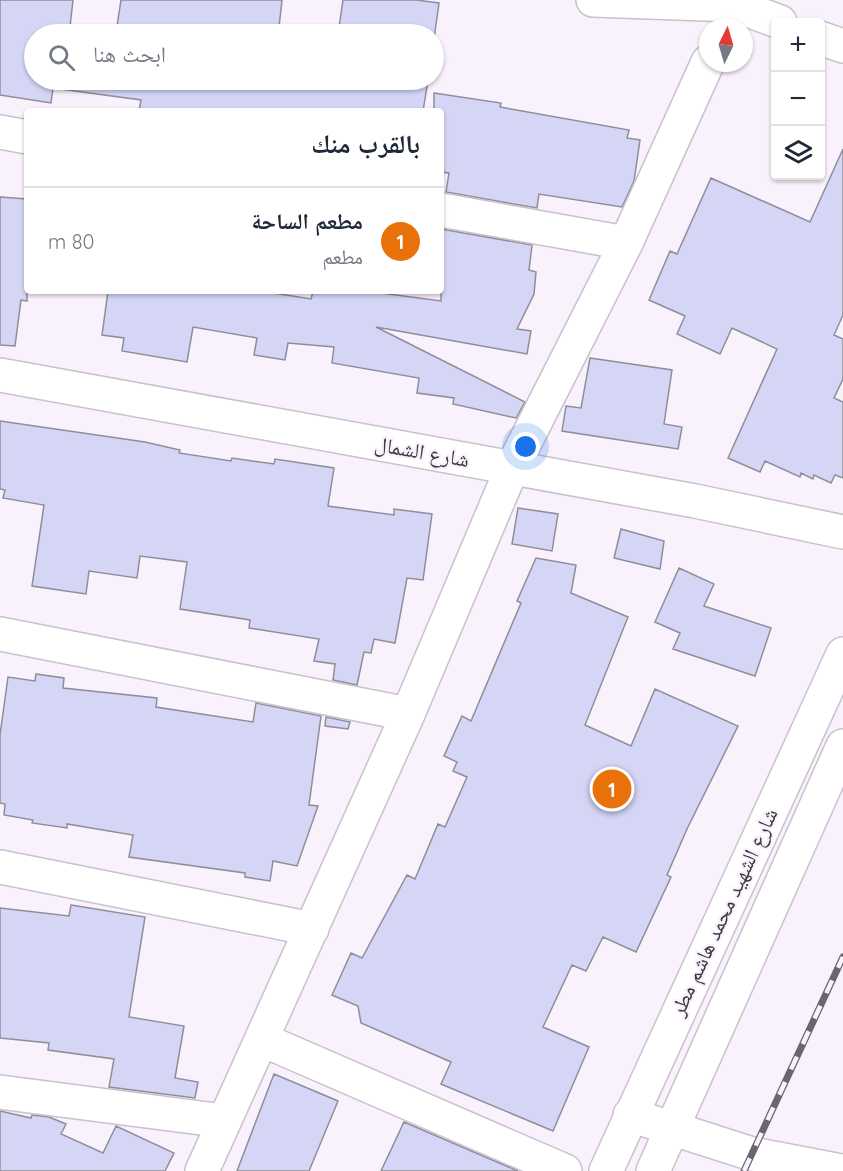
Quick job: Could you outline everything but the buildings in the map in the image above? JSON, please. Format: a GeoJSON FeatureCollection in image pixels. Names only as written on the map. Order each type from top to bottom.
{"type":"FeatureCollection","features":[{"type":"Feature","properties":{"kind":"street"},"geometry":{"type":"LineString","coordinates":[[593,0],[731,11],[771,20]]}},
{"type":"Feature","properties":{"kind":"street"},"geometry":{"type":"LineString","coordinates":[[825,40],[843,46]]}},
{"type":"Feature","properties":{"kind":"street"},"geometry":{"type":"LineString","coordinates":[[202,1171],[408,714],[512,468],[626,243],[703,72]]}},
{"type":"Feature","properties":{"kind":"street"},"geometry":{"type":"LineString","coordinates":[[0,132],[24,136]]}},
{"type":"Feature","properties":{"kind":"street"},"geometry":{"type":"LineString","coordinates":[[444,211],[626,243]]}},
{"type":"Feature","properties":{"kind":"street","name":"شارع الشمال"},"geometry":{"type":"LineString","coordinates":[[0,375],[695,501],[843,532]]}},
{"type":"Feature","properties":{"kind":"street"},"geometry":{"type":"LineString","coordinates":[[0,634],[408,714]]}},
{"type":"Feature","properties":{"kind":"street","name":"شارع الشهيد محمد هاشم مطر"},"geometry":{"type":"LineString","coordinates":[[606,1171],[843,654]]}},
{"type":"Feature","properties":{"kind":"street","name":"شارع الشهيد محمد هاشم مطر"},"geometry":{"type":"LineString","coordinates":[[653,1171],[843,746]]}},
{"type":"Feature","properties":{"kind":"street"},"geometry":{"type":"LineString","coordinates":[[0,867],[312,929]]}},
{"type":"Feature","properties":{"kind":"street"},"geometry":{"type":"LineString","coordinates":[[263,1040],[565,1171]]}},
{"type":"Feature","properties":{"kind":"street"},"geometry":{"type":"LineString","coordinates":[[0,1092],[224,1121]]}},
{"type":"Feature","properties":{"kind":"street"},"geometry":{"type":"LineString","coordinates":[[630,1115],[752,1154],[842,1171]]}},
{"type":"Feature","properties":{"kind":"railway"},"geometry":{"type":"LineString","coordinates":[[744,1171],[843,957]]}},
{"type":"Feature","properties":{"kind":"place","name":"مطعم الساحة"},"geometry":{"type":"Point","coordinates":[612,789]}}]}
